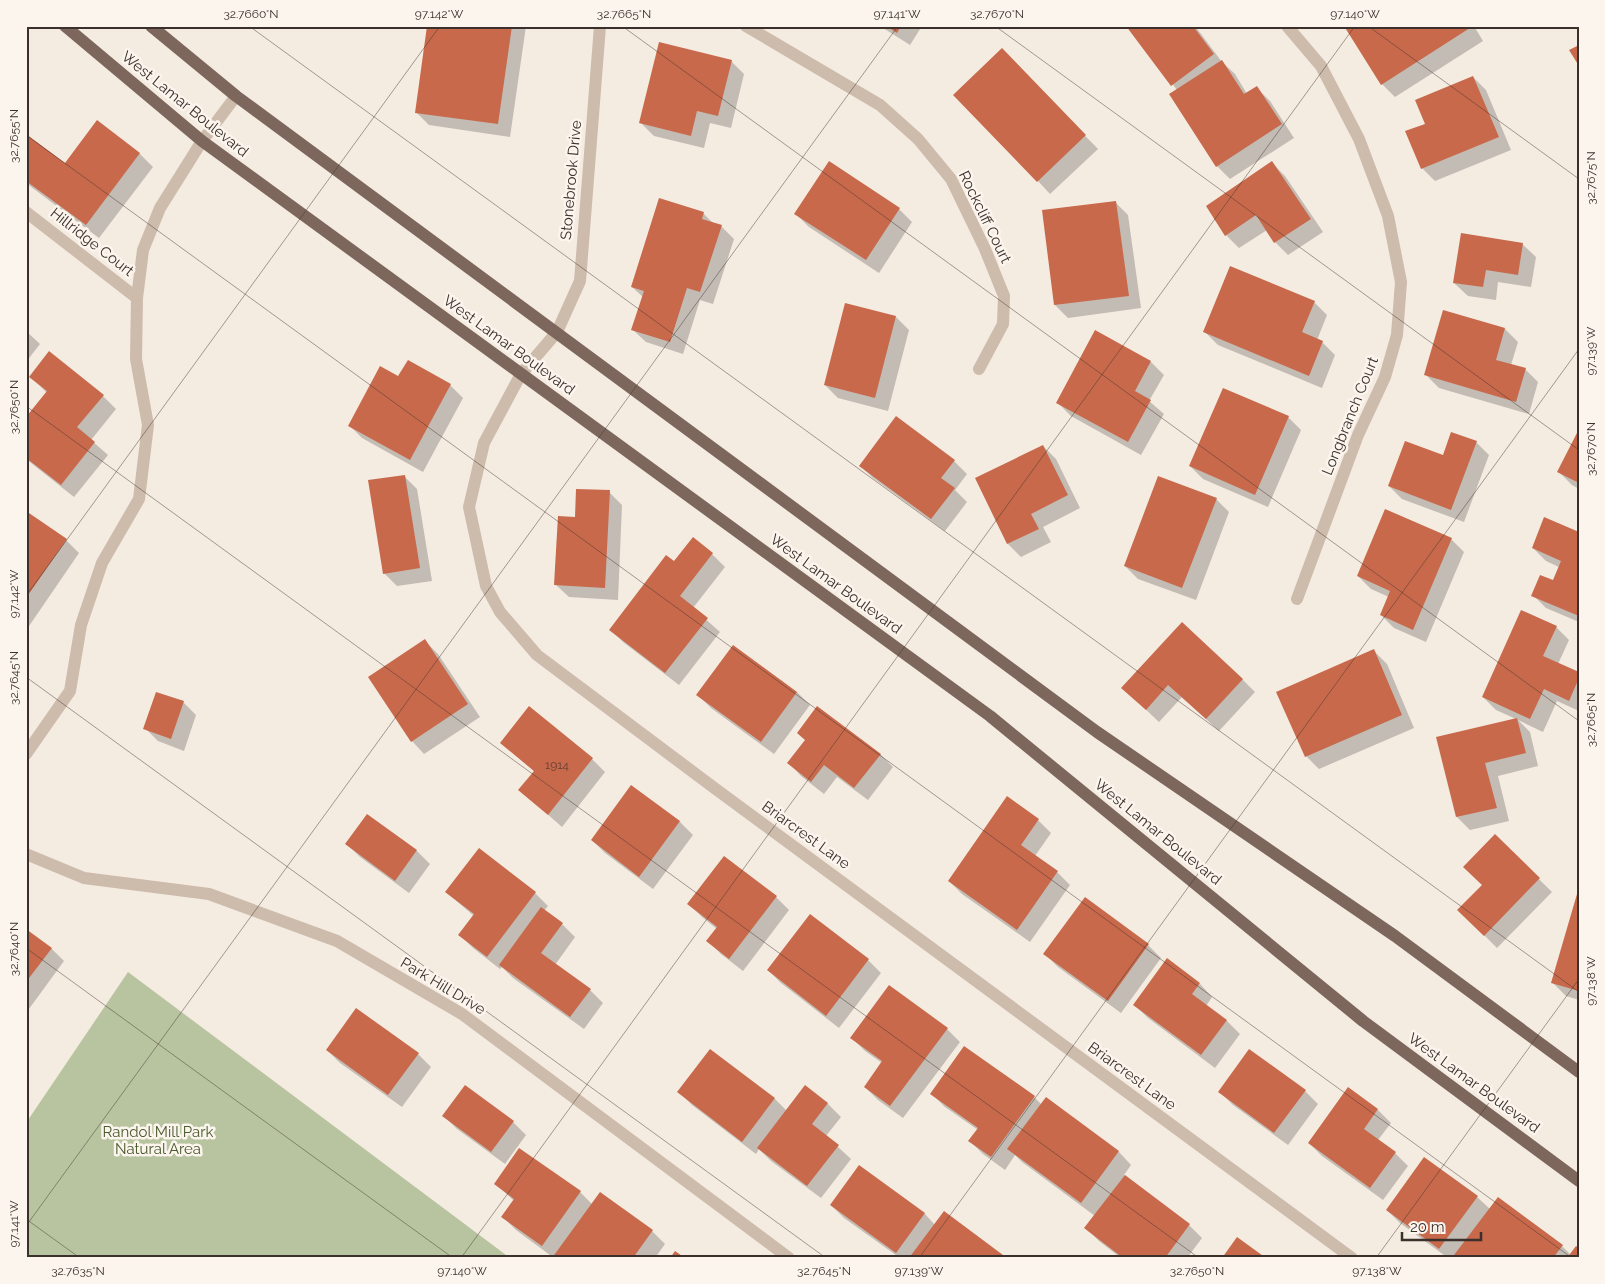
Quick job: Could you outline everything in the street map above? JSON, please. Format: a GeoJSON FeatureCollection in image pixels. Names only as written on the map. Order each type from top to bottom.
{"type":"FeatureCollection","features":[{"type":"Feature","properties":{"kind":"main road","name":"West Lamar Boulevard"},"geometry":{"type":"LineString","coordinates":[[65,26],[202,141],[990,716],[1363,1021],[1579,1181]]}},
{"type":"Feature","properties":{"kind":"main road"},"geometry":{"type":"LineString","coordinates":[[152,26],[236,96],[1097,732],[1395,936],[1579,1072]]}},
{"type":"Feature","properties":{"kind":"street","name":"Stonebrook Drive"},"geometry":{"type":"LineString","coordinates":[[557,332],[580,281],[600,26]]}},
{"type":"Feature","properties":{"kind":"street","name":"Rockcliff Court"},"geometry":{"type":"LineString","coordinates":[[746,26],[880,105],[918,139],[951,179],[986,249],[1004,296],[1003,324],[980,369]]}},
{"type":"Feature","properties":{"kind":"street","name":"Longbranch Court"},"geometry":{"type":"LineString","coordinates":[[1287,26],[1321,66],[1359,138],[1388,216],[1402,282],[1396,335],[1385,377],[1358,435],[1297,599]]}},
{"type":"Feature","properties":{"kind":"street"},"geometry":{"type":"LineString","coordinates":[[26,754],[70,691],[81,625],[102,563],[139,498],[148,425],[136,359],[137,298],[143,250],[160,208],[202,141],[236,96]]}},
{"type":"Feature","properties":{"kind":"street","name":"Hillridge Court"},"geometry":{"type":"LineString","coordinates":[[26,212],[137,298]]}},
{"type":"Feature","properties":{"kind":"street","name":"Briarcrest Lane"},"geometry":{"type":"LineString","coordinates":[[557,332],[521,374],[484,443],[469,507],[486,586],[500,612],[537,655],[712,787],[1352,1258]]}},
{"type":"Feature","properties":{"kind":"street","name":"Park Hill Drive"},"geometry":{"type":"LineString","coordinates":[[26,854],[84,878],[209,894],[337,941],[462,1014],[790,1258]]}},
{"type":"Feature","properties":{"kind":"green space","name":"Randol Mill Park Natural Area"},"geometry":{"type":"Polygon","coordinates":[[[128,972],[510,1258],[26,1258],[26,1123],[128,972]]]}},
{"type":"Feature","properties":{"kind":"building"},"geometry":{"type":"Polygon","coordinates":[[[427,26],[512,26],[498,124],[415,113],[427,26]]]}},
{"type":"Feature","properties":{"kind":"building"},"geometry":{"type":"Polygon","coordinates":[[[886,26],[901,26],[897,33],[886,26]]]}},
{"type":"Feature","properties":{"kind":"building"},"geometry":{"type":"Polygon","coordinates":[[[1126,26],[1193,26],[1214,54],[1171,86],[1126,26]]]}},
{"type":"Feature","properties":{"kind":"building"},"geometry":{"type":"Polygon","coordinates":[[[1344,26],[1473,26],[1381,85],[1344,26]]]}},
{"type":"Feature","properties":{"kind":"building"},"geometry":{"type":"Polygon","coordinates":[[[659,42],[732,60],[718,116],[697,111],[691,136],[639,123],[659,42]]]}},
{"type":"Feature","properties":{"kind":"building"},"geometry":{"type":"Polygon","coordinates":[[[1579,45],[1579,66],[1569,50],[1579,45]]]}},
{"type":"Feature","properties":{"kind":"building"},"geometry":{"type":"Polygon","coordinates":[[[1002,48],[1086,135],[1037,182],[953,95],[1002,48]]]}},
{"type":"Feature","properties":{"kind":"building"},"geometry":{"type":"Polygon","coordinates":[[[1222,60],[1244,94],[1257,86],[1282,124],[1216,167],[1169,94],[1222,60]]]}},
{"type":"Feature","properties":{"kind":"building"},"geometry":{"type":"Polygon","coordinates":[[[1473,76],[1499,137],[1421,169],[1405,131],[1425,124],[1415,100],[1473,76]]]}},
{"type":"Feature","properties":{"kind":"building"},"geometry":{"type":"Polygon","coordinates":[[[97,120],[140,153],[86,225],[26,181],[26,134],[65,163],[97,120]]]}},
{"type":"Feature","properties":{"kind":"building"},"geometry":{"type":"Polygon","coordinates":[[[829,161],[900,208],[866,260],[794,214],[829,161]]]}},
{"type":"Feature","properties":{"kind":"building"},"geometry":{"type":"Polygon","coordinates":[[[1272,161],[1311,219],[1274,243],[1256,215],[1225,236],[1206,206],[1272,161]]]}},
{"type":"Feature","properties":{"kind":"building"},"geometry":{"type":"Polygon","coordinates":[[[659,198],[704,212],[702,219],[722,225],[700,292],[687,288],[670,342],[631,330],[644,291],[631,287],[659,198]]]}},
{"type":"Feature","properties":{"kind":"building"},"geometry":{"type":"Polygon","coordinates":[[[1116,201],[1129,296],[1054,305],[1042,210],[1116,201]]]}},
{"type":"Feature","properties":{"kind":"building"},"geometry":{"type":"Polygon","coordinates":[[[1461,233],[1523,243],[1518,275],[1486,270],[1483,287],[1453,283],[1461,233]]]}},
{"type":"Feature","properties":{"kind":"building"},"geometry":{"type":"Polygon","coordinates":[[[1230,266],[1315,301],[1302,332],[1323,341],[1309,376],[1203,332],[1230,266]]]}},
{"type":"Feature","properties":{"kind":"building"},"geometry":{"type":"Polygon","coordinates":[[[845,303],[896,316],[875,398],[824,385],[845,303]]]}},
{"type":"Feature","properties":{"kind":"building"},"geometry":{"type":"Polygon","coordinates":[[[1443,310],[1505,328],[1496,360],[1526,368],[1516,402],[1424,375],[1443,310]]]}},
{"type":"Feature","properties":{"kind":"building"},"geometry":{"type":"Polygon","coordinates":[[[1095,330],[1151,361],[1135,391],[1151,400],[1128,442],[1056,403],[1095,330]]]}},
{"type":"Feature","properties":{"kind":"building"},"geometry":{"type":"Polygon","coordinates":[[[49,351],[104,395],[77,427],[95,442],[61,485],[26,458],[26,417],[47,391],[29,377],[49,351]]]}},
{"type":"Feature","properties":{"kind":"building"},"geometry":{"type":"Polygon","coordinates":[[[408,360],[451,384],[410,460],[348,426],[380,366],[398,376],[408,360]]]}},
{"type":"Feature","properties":{"kind":"building"},"geometry":{"type":"Polygon","coordinates":[[[1223,388],[1289,416],[1255,495],[1189,466],[1223,388]]]}},
{"type":"Feature","properties":{"kind":"building"},"geometry":{"type":"Polygon","coordinates":[[[896,416],[955,460],[941,478],[955,488],[931,519],[859,466],[896,416]]]}},
{"type":"Feature","properties":{"kind":"building"},"geometry":{"type":"Polygon","coordinates":[[[1579,429],[1579,483],[1557,472],[1579,429]]]}},
{"type":"Feature","properties":{"kind":"building"},"geometry":{"type":"Polygon","coordinates":[[[1451,432],[1477,441],[1451,510],[1388,486],[1405,441],[1443,455],[1451,432]]]}},
{"type":"Feature","properties":{"kind":"building"},"geometry":{"type":"Polygon","coordinates":[[[1043,445],[1068,495],[1031,514],[1039,529],[1007,544],[975,478],[1043,445]]]}},
{"type":"Feature","properties":{"kind":"building"},"geometry":{"type":"Polygon","coordinates":[[[405,475],[420,568],[383,574],[368,480],[405,475]]]}},
{"type":"Feature","properties":{"kind":"building"},"geometry":{"type":"Polygon","coordinates":[[[1158,476],[1217,498],[1182,588],[1124,566],[1158,476]]]}},
{"type":"Feature","properties":{"kind":"building"},"geometry":{"type":"Polygon","coordinates":[[[576,489],[610,490],[605,588],[554,585],[558,516],[575,517],[576,489]]]}},
{"type":"Feature","properties":{"kind":"building"},"geometry":{"type":"Polygon","coordinates":[[[1385,509],[1452,538],[1413,630],[1380,615],[1390,591],[1357,576],[1385,509]]]}},
{"type":"Feature","properties":{"kind":"building"},"geometry":{"type":"Polygon","coordinates":[[[26,511],[67,539],[26,598],[26,511]]]}},
{"type":"Feature","properties":{"kind":"building"},"geometry":{"type":"Polygon","coordinates":[[[1544,517],[1579,532],[1579,616],[1531,596],[1540,575],[1553,580],[1561,561],[1532,548],[1544,517]]]}},
{"type":"Feature","properties":{"kind":"building"},"geometry":{"type":"Polygon","coordinates":[[[693,537],[713,553],[680,596],[708,618],[665,673],[609,630],[666,555],[674,561],[693,537]]]}},
{"type":"Feature","properties":{"kind":"building"},"geometry":{"type":"Polygon","coordinates":[[[1521,610],[1557,626],[1543,656],[1579,672],[1579,678],[1569,701],[1544,689],[1530,719],[1482,697],[1521,610]]]}},
{"type":"Feature","properties":{"kind":"building"},"geometry":{"type":"Polygon","coordinates":[[[1182,622],[1243,679],[1206,719],[1168,685],[1146,710],[1121,688],[1182,622]]]}},
{"type":"Feature","properties":{"kind":"building"},"geometry":{"type":"Polygon","coordinates":[[[425,639],[468,704],[411,742],[368,677],[425,639]]]}},
{"type":"Feature","properties":{"kind":"building"},"geometry":{"type":"Polygon","coordinates":[[[733,645],[797,692],[761,742],[696,695],[733,645]]]}},
{"type":"Feature","properties":{"kind":"building"},"geometry":{"type":"Polygon","coordinates":[[[1374,649],[1402,715],[1305,757],[1276,692],[1374,649]]]}},
{"type":"Feature","properties":{"kind":"building"},"geometry":{"type":"Polygon","coordinates":[[[156,692],[184,701],[171,739],[143,729],[156,692]]]}},
{"type":"Feature","properties":{"kind":"building"},"geometry":{"type":"Polygon","coordinates":[[[529,706],[593,758],[548,815],[518,790],[534,771],[500,743],[529,706]]]}},
{"type":"Feature","properties":{"kind":"building"},"geometry":{"type":"Polygon","coordinates":[[[817,706],[881,754],[854,788],[824,765],[811,782],[787,763],[805,740],[797,733],[817,706]]]}},
{"type":"Feature","properties":{"kind":"building"},"geometry":{"type":"Polygon","coordinates":[[[1517,718],[1526,753],[1485,763],[1497,808],[1456,817],[1436,737],[1517,718]]]}},
{"type":"Feature","properties":{"kind":"building"},"geometry":{"type":"Polygon","coordinates":[[[631,785],[680,821],[639,877],[591,840],[631,785]]]}},
{"type":"Feature","properties":{"kind":"building"},"geometry":{"type":"Polygon","coordinates":[[[1007,796],[1039,819],[1021,845],[1058,871],[1017,930],[948,881],[1007,796]]]}},
{"type":"Feature","properties":{"kind":"building"},"geometry":{"type":"Polygon","coordinates":[[[367,814],[417,850],[395,881],[345,844],[367,814]]]}},
{"type":"Feature","properties":{"kind":"building"},"geometry":{"type":"Polygon","coordinates":[[[1495,834],[1540,878],[1484,936],[1457,910],[1482,885],[1463,867],[1495,834]]]}},
{"type":"Feature","properties":{"kind":"building"},"geometry":{"type":"Polygon","coordinates":[[[479,848],[536,892],[487,957],[458,935],[474,914],[445,892],[479,848]]]}},
{"type":"Feature","properties":{"kind":"building"},"geometry":{"type":"Polygon","coordinates":[[[724,856],[777,896],[729,959],[706,941],[717,927],[687,904],[724,856]]]}},
{"type":"Feature","properties":{"kind":"building"},"geometry":{"type":"Polygon","coordinates":[[[1577,894],[1579,895],[1579,991],[1551,983],[1577,894]]]}},
{"type":"Feature","properties":{"kind":"building"},"geometry":{"type":"Polygon","coordinates":[[[1085,897],[1149,944],[1108,1001],[1043,954],[1085,897]]]}},
{"type":"Feature","properties":{"kind":"building"},"geometry":{"type":"Polygon","coordinates":[[[541,907],[563,923],[541,953],[591,989],[570,1017],[499,965],[541,907]]]}},
{"type":"Feature","properties":{"kind":"building"},"geometry":{"type":"Polygon","coordinates":[[[810,914],[869,959],[826,1016],[767,970],[810,914]]]}},
{"type":"Feature","properties":{"kind":"building"},"geometry":{"type":"Polygon","coordinates":[[[26,929],[52,948],[26,982],[26,929]]]}},
{"type":"Feature","properties":{"kind":"building"},"geometry":{"type":"Polygon","coordinates":[[[1167,958],[1200,983],[1192,994],[1227,1020],[1201,1055],[1133,1005],[1167,958]]]}},
{"type":"Feature","properties":{"kind":"building"},"geometry":{"type":"Polygon","coordinates":[[[889,985],[948,1028],[890,1106],[864,1087],[882,1061],[850,1038],[889,985]]]}},
{"type":"Feature","properties":{"kind":"building"},"geometry":{"type":"Polygon","coordinates":[[[356,1008],[419,1053],[388,1095],[326,1050],[356,1008]]]}},
{"type":"Feature","properties":{"kind":"building"},"geometry":{"type":"Polygon","coordinates":[[[964,1046],[1035,1096],[991,1157],[968,1141],[978,1128],[930,1094],[964,1046]]]}},
{"type":"Feature","properties":{"kind":"building"},"geometry":{"type":"Polygon","coordinates":[[[710,1049],[775,1098],[742,1142],[677,1092],[710,1049]]]}},
{"type":"Feature","properties":{"kind":"building"},"geometry":{"type":"Polygon","coordinates":[[[1249,1049],[1306,1090],[1274,1133],[1218,1092],[1249,1049]]]}},
{"type":"Feature","properties":{"kind":"building"},"geometry":{"type":"Polygon","coordinates":[[[465,1085],[514,1121],[491,1152],[442,1116],[465,1085]]]}},
{"type":"Feature","properties":{"kind":"building"},"geometry":{"type":"Polygon","coordinates":[[[805,1085],[828,1103],[812,1124],[839,1145],[807,1186],[757,1148],[805,1085]]]}},
{"type":"Feature","properties":{"kind":"building"},"geometry":{"type":"Polygon","coordinates":[[[1348,1087],[1378,1109],[1364,1129],[1396,1152],[1370,1188],[1308,1143],[1348,1087]]]}},
{"type":"Feature","properties":{"kind":"building"},"geometry":{"type":"Polygon","coordinates":[[[1046,1097],[1119,1151],[1081,1203],[1007,1149],[1046,1097]]]}},
{"type":"Feature","properties":{"kind":"building"},"geometry":{"type":"Polygon","coordinates":[[[519,1148],[581,1191],[542,1246],[501,1217],[514,1199],[494,1184],[519,1148]]]}},
{"type":"Feature","properties":{"kind":"building"},"geometry":{"type":"Polygon","coordinates":[[[1424,1157],[1478,1196],[1439,1249],[1386,1210],[1424,1157]]]}},
{"type":"Feature","properties":{"kind":"building"},"geometry":{"type":"Polygon","coordinates":[[[859,1165],[925,1213],[896,1253],[830,1205],[859,1165]]]}},
{"type":"Feature","properties":{"kind":"building"},"geometry":{"type":"Polygon","coordinates":[[[1125,1175],[1190,1224],[1165,1258],[1123,1258],[1084,1228],[1125,1175]]]}},
{"type":"Feature","properties":{"kind":"building"},"geometry":{"type":"Polygon","coordinates":[[[600,1192],[653,1230],[633,1258],[552,1258],[600,1192]]]}},
{"type":"Feature","properties":{"kind":"building"},"geometry":{"type":"Polygon","coordinates":[[[1498,1197],[1563,1245],[1553,1258],[1457,1258],[1454,1255],[1498,1197]]]}},
{"type":"Feature","properties":{"kind":"building"},"geometry":{"type":"Polygon","coordinates":[[[944,1211],[1007,1258],[909,1258],[944,1211]]]}},
{"type":"Feature","properties":{"kind":"building"},"geometry":{"type":"Polygon","coordinates":[[[1237,1237],[1266,1258],[1222,1258],[1237,1237]]]}},
{"type":"Feature","properties":{"kind":"building"},"geometry":{"type":"Polygon","coordinates":[[[1576,1246],[1579,1248],[1579,1258],[1567,1258],[1576,1246]]]}},
{"type":"Feature","properties":{"kind":"building"},"geometry":{"type":"Polygon","coordinates":[[[675,1251],[685,1258],[670,1258],[675,1251]]]}}]}
